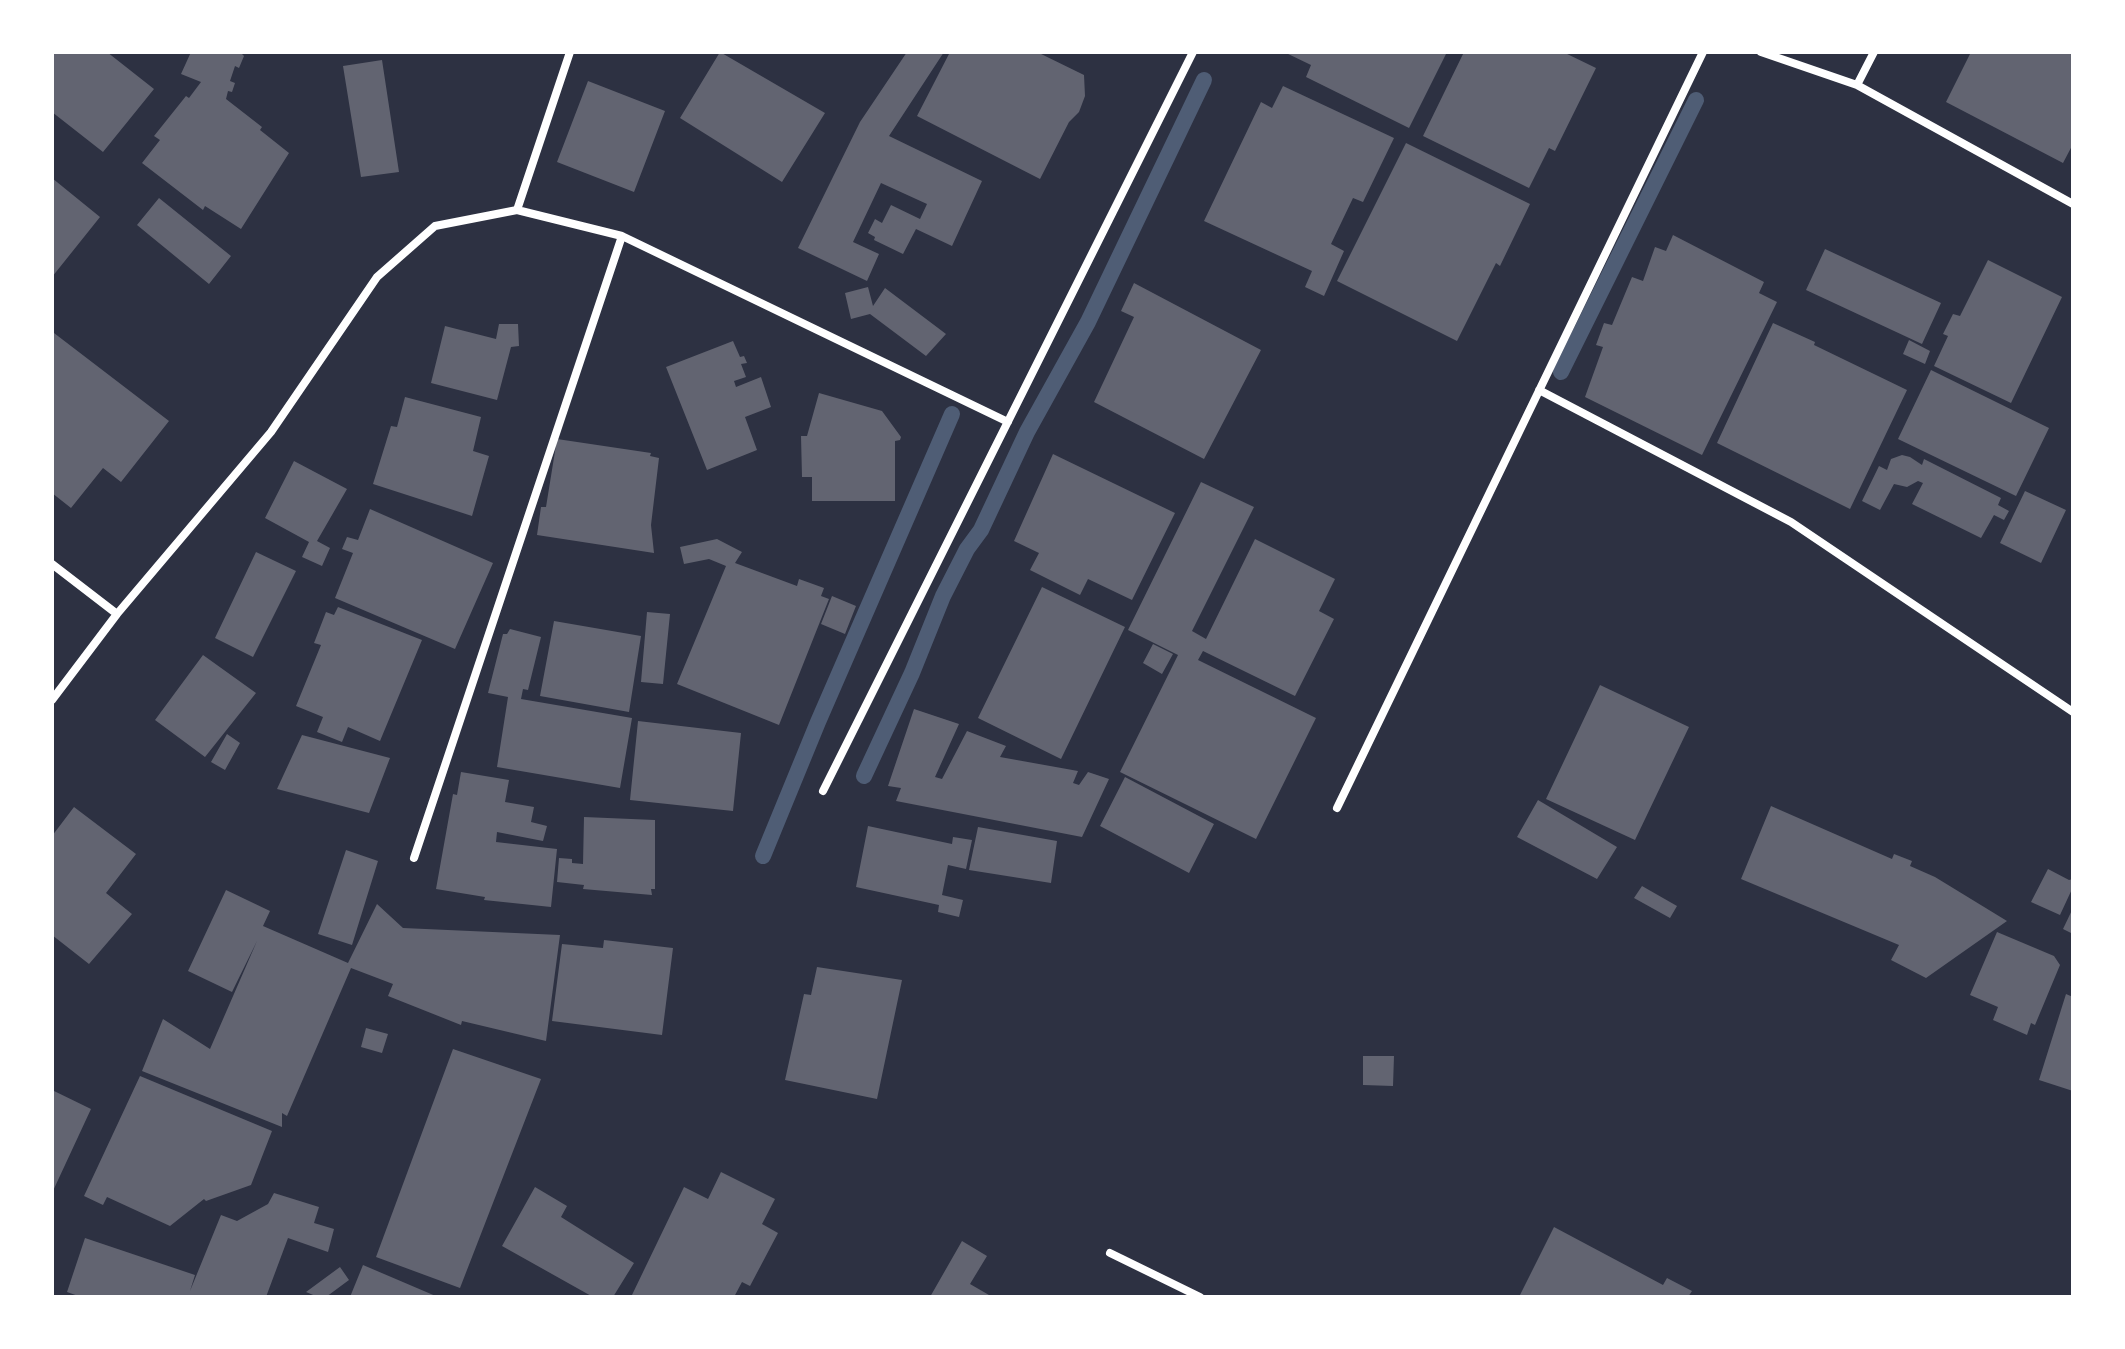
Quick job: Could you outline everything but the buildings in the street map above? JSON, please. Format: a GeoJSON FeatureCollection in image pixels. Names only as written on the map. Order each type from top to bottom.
{"type":"FeatureCollection","features":[{"type":"Feature","properties":{"kind":"street"},"geometry":{"type":"LineString","coordinates":[[517,210],[570,52]]}},
{"type":"Feature","properties":{"kind":"street"},"geometry":{"type":"LineString","coordinates":[[823,791],[1193,52]]}},
{"type":"Feature","properties":{"kind":"street"},"geometry":{"type":"LineString","coordinates":[[1337,808],[1703,52]]}},
{"type":"Feature","properties":{"kind":"street"},"geometry":{"type":"LineString","coordinates":[[1761,52],[1857,85],[2073,204]]}},
{"type":"Feature","properties":{"kind":"street"},"geometry":{"type":"LineString","coordinates":[[1857,85],[1874,52]]}},
{"type":"Feature","properties":{"kind":"street"},"geometry":{"type":"LineString","coordinates":[[52,700],[117,614],[271,432],[377,277],[435,226],[517,210],[622,236],[1008,422]]}},
{"type":"Feature","properties":{"kind":"street"},"geometry":{"type":"LineString","coordinates":[[414,858],[622,236]]}},
{"type":"Feature","properties":{"kind":"street"},"geometry":{"type":"LineString","coordinates":[[1539,390],[1791,522],[2073,712]]}},
{"type":"Feature","properties":{"kind":"street"},"geometry":{"type":"LineString","coordinates":[[52,564],[117,614]]}},
{"type":"Feature","properties":{"kind":"street"},"geometry":{"type":"LineString","coordinates":[[1110,1253],[1200,1297]]}},
{"type":"Feature","properties":{"kind":"waterway"},"geometry":{"type":"LineString","coordinates":[[864,776],[912,673],[943,596],[967,549],[981,530],[1027,432],[1088,322],[1204,80]]}},
{"type":"Feature","properties":{"kind":"waterway"},"geometry":{"type":"LineString","coordinates":[[1561,372],[1696,100]]}},
{"type":"Feature","properties":{"kind":"waterway"},"geometry":{"type":"LineString","coordinates":[[763,856],[952,414]]}}]}
